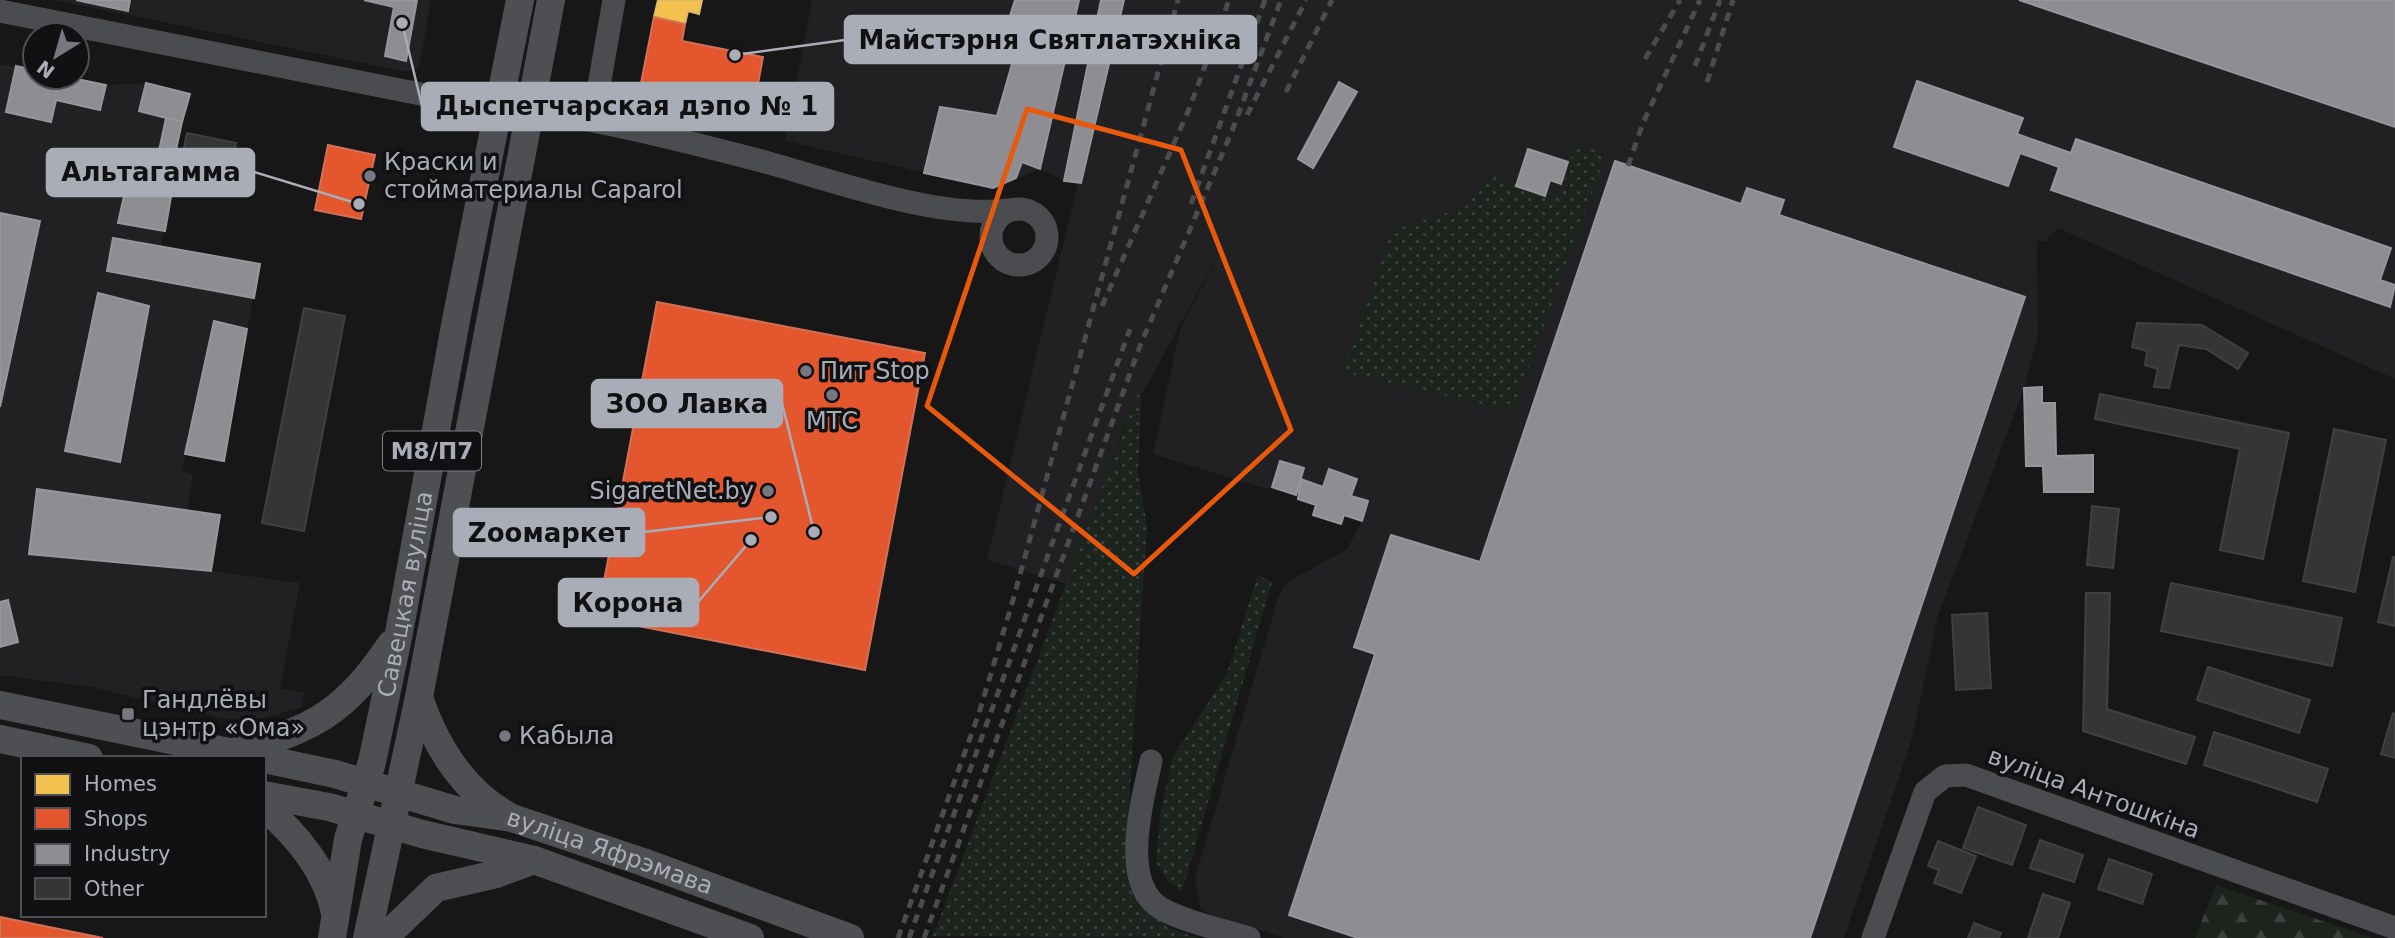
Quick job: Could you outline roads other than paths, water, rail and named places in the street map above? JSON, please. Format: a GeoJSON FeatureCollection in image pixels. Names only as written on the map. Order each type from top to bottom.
{"type":"FeatureCollection","features":[{"type":"Feature","properties":{"kind":"main road","name":"Савецкая вуліца"},"geometry":{"type":"LineString","coordinates":[[334,927],[348,839],[366,783],[398,634],[520,0]]}},
{"type":"Feature","properties":{"kind":"main road","name":"Савецкая вуліца"},"geometry":{"type":"LineString","coordinates":[[367,938],[419,697],[551,0]]}},
{"type":"Feature","properties":{"kind":"main road"},"geometry":{"type":"LineString","coordinates":[[229,752],[286,737],[341,706],[367,680],[398,634]]}},
{"type":"Feature","properties":{"kind":"main road"},"geometry":{"type":"LineString","coordinates":[[419,697],[453,769],[494,808],[512,818]]}},
{"type":"Feature","properties":{"kind":"main road"},"geometry":{"type":"LineString","coordinates":[[0,705],[248,756]]}},
{"type":"Feature","properties":{"kind":"main road"},"geometry":{"type":"LineString","coordinates":[[0,739],[80,756]]}},
{"type":"Feature","properties":{"kind":"main road","name":"вуліца Яфрэмава"},"geometry":{"type":"LineString","coordinates":[[266,759],[366,783],[455,810],[512,818],[784,926],[850,938]]}},
{"type":"Feature","properties":{"kind":"main road","name":"вуліца Яфрэмава"},"geometry":{"type":"LineString","coordinates":[[266,795],[534,860],[750,938]]}},
{"type":"Feature","properties":{"kind":"main road"},"geometry":{"type":"LineString","coordinates":[[266,809],[306,850],[328,892],[334,927]]}},
{"type":"Feature","properties":{"kind":"main road"},"geometry":{"type":"LineString","coordinates":[[384,938],[436,888],[496,874],[534,860]]}},
{"type":"Feature","properties":{"kind":"street"},"geometry":{"type":"LineString","coordinates":[[597,97],[614,0]]}},
{"type":"Feature","properties":{"kind":"street"},"geometry":{"type":"LineString","coordinates":[[0,11],[456,101],[498,104],[673,138],[863,189],[945,207],[1022,209],[1035,213],[1047,232],[1044,250],[1035,260],[1022,265],[1009,264],[998,256],[991,244],[945,207]]}},
{"type":"Feature","properties":{"kind":"street"},"geometry":{"type":"LineString","coordinates":[[991,244],[991,230],[997,218],[1008,210]]}},
{"type":"Feature","properties":{"kind":"street"},"geometry":{"type":"LineString","coordinates":[[1151,761],[1135,853],[1148,893],[1159,908],[1249,938]]}},
{"type":"Feature","properties":{"kind":"street","name":"вуліца Антошкіна"},"geometry":{"type":"LineString","coordinates":[[1873,938],[1925,792],[1945,776],[1966,775],[2395,928]]}},
{"type":"Feature","properties":{"kind":"railway"},"geometry":{"type":"LineString","coordinates":[[898,938],[979,713],[1013,600],[1178,0]]}},
{"type":"Feature","properties":{"kind":"railway"},"geometry":{"type":"LineString","coordinates":[[1102,306],[1190,107],[1229,0]]}},
{"type":"Feature","properties":{"kind":"railway"},"geometry":{"type":"LineString","coordinates":[[1191,204],[1265,0]]}},
{"type":"Feature","properties":{"kind":"railway"},"geometry":{"type":"LineString","coordinates":[[924,938],[1140,346],[1232,131],[1281,0]]}},
{"type":"Feature","properties":{"kind":"railway"},"geometry":{"type":"LineString","coordinates":[[1247,115],[1306,0]]}},
{"type":"Feature","properties":{"kind":"railway"},"geometry":{"type":"LineString","coordinates":[[1286,92],[1332,0]]}},
{"type":"Feature","properties":{"kind":"railway"},"geometry":{"type":"LineString","coordinates":[[1645,59],[1680,0]]}},
{"type":"Feature","properties":{"kind":"railway"},"geometry":{"type":"LineString","coordinates":[[1628,166],[1643,123],[1700,0]]}},
{"type":"Feature","properties":{"kind":"railway"},"geometry":{"type":"LineString","coordinates":[[1695,66],[1720,0]]}},
{"type":"Feature","properties":{"kind":"railway"},"geometry":{"type":"LineString","coordinates":[[1707,82],[1733,0]]}},
{"type":"Feature","properties":{"kind":"railway"},"geometry":{"type":"LineString","coordinates":[[909,938],[1130,329]]}},
{"type":"Feature","properties":{"kind":"place","name":"Дыспетчарская дэпо № 1"},"geometry":{"type":"Point","coordinates":[402,23]}},
{"type":"Feature","properties":{"kind":"place","name":"Майстэрня Святлатэхніка"},"geometry":{"type":"Point","coordinates":[735,55]}},
{"type":"Feature","properties":{"kind":"place","name":"Краски и стойматериалы Сaparol"},"geometry":{"type":"Point","coordinates":[370,176]}},
{"type":"Feature","properties":{"kind":"place","name":"Альтагамма"},"geometry":{"type":"Point","coordinates":[359,204]}},
{"type":"Feature","properties":{"kind":"place","name":"Пит Stop"},"geometry":{"type":"Point","coordinates":[806,371]}},
{"type":"Feature","properties":{"kind":"place","name":"МТС"},"geometry":{"type":"Point","coordinates":[832,395]}},
{"type":"Feature","properties":{"kind":"place","name":"SigaretNet.by"},"geometry":{"type":"Point","coordinates":[768,491]}},
{"type":"Feature","properties":{"kind":"place","name":"Zooмаркет"},"geometry":{"type":"Point","coordinates":[771,517]}},
{"type":"Feature","properties":{"kind":"place","name":"ЗОО Лавка"},"geometry":{"type":"Point","coordinates":[814,532]}},
{"type":"Feature","properties":{"kind":"place","name":"Корона"},"geometry":{"type":"Point","coordinates":[751,540]}},
{"type":"Feature","properties":{"kind":"place","name":"Гандлёвы цэнтр «Ома»"},"geometry":{"type":"Point","coordinates":[128,714]}},
{"type":"Feature","properties":{"kind":"place","name":"Кабыла"},"geometry":{"type":"Point","coordinates":[505,736]}}]}
